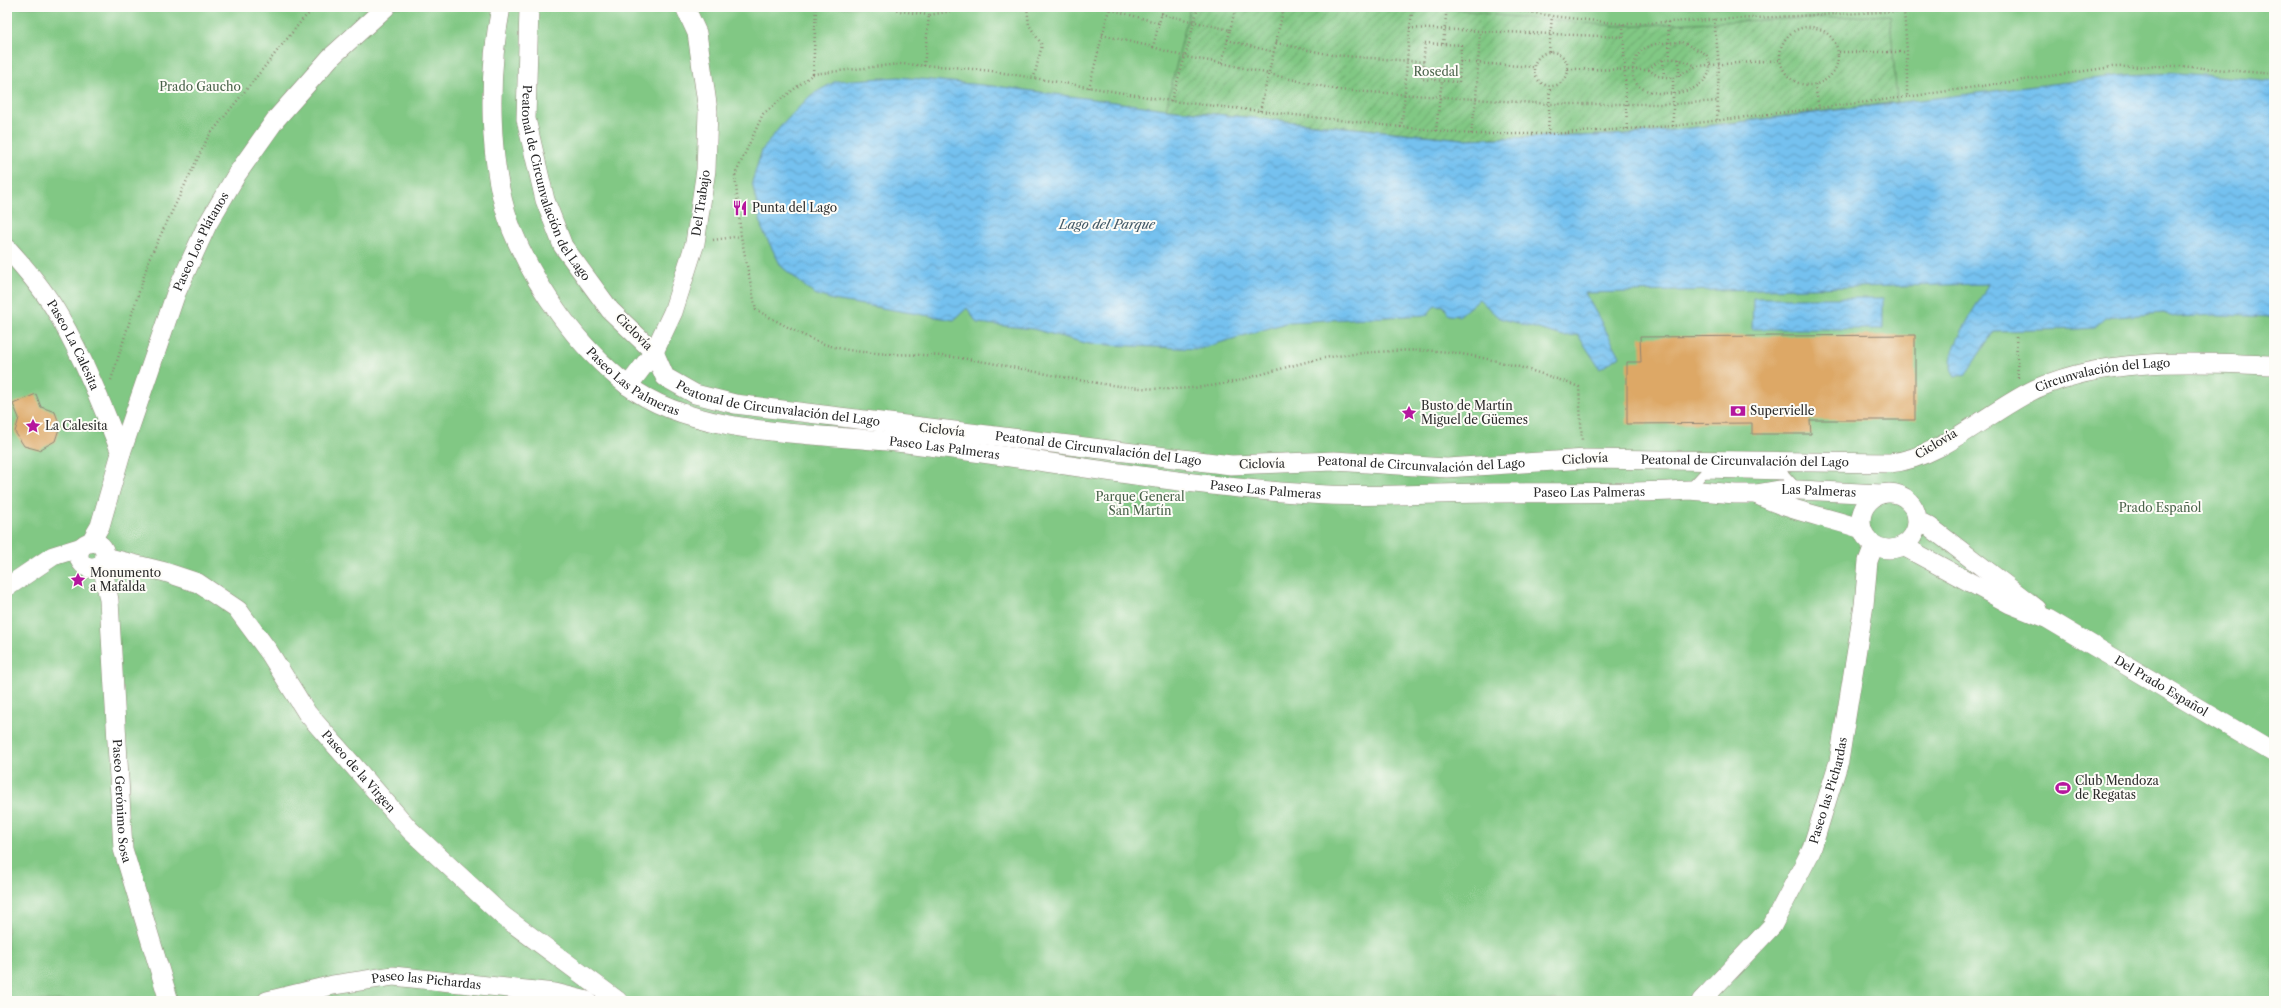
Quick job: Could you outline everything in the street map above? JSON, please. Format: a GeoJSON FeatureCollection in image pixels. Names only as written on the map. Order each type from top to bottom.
{"type":"FeatureCollection","features":[{"type":"Feature","properties":{"kind":"street","name":"Paseo Los Plátanos"},"geometry":{"type":"LineString","coordinates":[[93,555],[121,453],[176,293],[206,225],[237,174],[276,119],[330,58],[386,7]]}},
{"type":"Feature","properties":{"kind":"street","name":"Paseo Las Palmeras"},"geometry":{"type":"LineString","coordinates":[[501,7],[493,50],[492,121],[499,181],[511,227],[530,266],[572,332],[628,386],[666,408],[721,423],[789,432],[897,442],[1212,485],[1330,495],[1689,490]]}},
{"type":"Feature","properties":{"kind":"street","name":"Peatonal de Circunvalación del Lago"},"geometry":{"type":"LineString","coordinates":[[529,7],[526,118],[545,200],[563,246],[610,310],[654,352],[665,377],[695,394],[735,404],[1231,465],[1334,461],[1447,468],[1586,459],[1890,463],[1906,461],[1947,442]]}},
{"type":"Feature","properties":{"kind":"street","name":"Del Trabajo"},"geometry":{"type":"LineString","coordinates":[[628,386],[654,352],[673,312],[695,243],[706,170],[708,111],[697,33],[685,7]]}},
{"type":"Feature","properties":{"kind":"street","name":"Paseo La Calesita"},"geometry":{"type":"LineString","coordinates":[[7,248],[29,273],[59,315],[85,367],[121,453]]}},
{"type":"Feature","properties":{"kind":"street","name":"Circunvalación del Lago"},"geometry":{"type":"LineString","coordinates":[[1947,442],[2040,387],[2076,375],[2140,364],[2274,365]]}},
{"type":"Feature","properties":{"kind":"street","name":"Las Palmeras"},"geometry":{"type":"LineString","coordinates":[[1689,490],[1756,494],[1799,490],[1882,494]]}},
{"type":"Feature","properties":{"kind":"street","name":"Las Palmeras"},"geometry":{"type":"LineString","coordinates":[[1756,494],[1778,506],[1819,515],[1862,529]]}},
{"type":"Feature","properties":{"kind":"street"},"geometry":{"type":"LineString","coordinates":[[1882,494],[1899,494],[1907,499],[1915,509],[1918,521],[1914,536],[1903,546],[1888,549],[1874,545],[1866,538],[1862,529],[1863,511],[1868,503],[1882,494]]}},
{"type":"Feature","properties":{"kind":"street","name":"Del Prado Español"},"geometry":{"type":"LineString","coordinates":[[1918,521],[1930,527],[2020,595],[2048,619]]}},
{"type":"Feature","properties":{"kind":"street","name":"Paseo las Pichardas"},"geometry":{"type":"LineString","coordinates":[[1702,1001],[1772,926],[1811,851],[1839,761],[1864,605],[1868,561],[1874,545]]}},
{"type":"Feature","properties":{"kind":"street","name":"Del Prado Español"},"geometry":{"type":"LineString","coordinates":[[1903,546],[2010,604],[2048,619],[2274,753]]}},
{"type":"Feature","properties":{"kind":"street","name":"Paseo de la Virgen"},"geometry":{"type":"LineString","coordinates":[[7,587],[53,556],[93,555],[165,572],[198,583],[238,610],[269,652],[307,713],[410,830],[503,916],[618,1001]]}},
{"type":"Feature","properties":{"kind":"street","name":"Paseo Gerónimo Sosa"},"geometry":{"type":"LineString","coordinates":[[93,555],[109,595],[123,849],[169,1001]]}},
{"type":"Feature","properties":{"kind":"street","name":"Paseo las Pichardas"},"geometry":{"type":"LineString","coordinates":[[267,1001],[333,985],[393,976],[555,993],[587,1001]]}},
{"type":"Feature","properties":{"kind":"lane"},"geometry":{"type":"LineString","coordinates":[[1689,490],[1704,473],[1785,475],[1799,490]]}},
{"type":"Feature","properties":{"kind":"path"},"geometry":{"type":"LineString","coordinates":[[102,408],[150,257],[208,138],[303,19],[316,7]]}},
{"type":"Feature","properties":{"kind":"path"},"geometry":{"type":"LineString","coordinates":[[813,74],[816,7]]}},
{"type":"Feature","properties":{"kind":"path"},"geometry":{"type":"LineString","coordinates":[[889,7],[900,11],[929,15],[958,10],[961,7]]}},
{"type":"Feature","properties":{"kind":"path"},"geometry":{"type":"LineString","coordinates":[[1027,7],[1029,25],[1042,45],[1034,78]]}},
{"type":"Feature","properties":{"kind":"path"},"geometry":{"type":"LineString","coordinates":[[1153,47],[1164,7]]}},
{"type":"Feature","properties":{"kind":"path"},"geometry":{"type":"LineString","coordinates":[[1171,101],[1185,57],[1198,7]]}},
{"type":"Feature","properties":{"kind":"path"},"geometry":{"type":"LineString","coordinates":[[1222,62],[1236,7]]}},
{"type":"Feature","properties":{"kind":"path"},"geometry":{"type":"LineString","coordinates":[[1260,111],[1270,75],[1284,8],[1276,7]]}},
{"type":"Feature","properties":{"kind":"path"},"geometry":{"type":"LineString","coordinates":[[1401,127],[1406,95],[1409,28],[1413,7]]}},
{"type":"Feature","properties":{"kind":"path"},"geometry":{"type":"LineString","coordinates":[[1444,44],[1447,7]]}},
{"type":"Feature","properties":{"kind":"path"},"geometry":{"type":"LineString","coordinates":[[1501,7],[1552,16],[1623,24],[1904,11],[1956,7]]}},
{"type":"Feature","properties":{"kind":"path"},"geometry":{"type":"LineString","coordinates":[[1904,7],[1907,52],[1907,97]]}},
{"type":"Feature","properties":{"kind":"path"},"geometry":{"type":"LineString","coordinates":[[1089,88],[1109,8],[1159,23]]}},
{"type":"Feature","properties":{"kind":"path"},"geometry":{"type":"LineString","coordinates":[[1161,14],[1230,30]]}},
{"type":"Feature","properties":{"kind":"path"},"geometry":{"type":"LineString","coordinates":[[924,66],[929,15]]}},
{"type":"Feature","properties":{"kind":"path"},"geometry":{"type":"LineString","coordinates":[[1549,52],[1552,16]]}},
{"type":"Feature","properties":{"kind":"path"},"geometry":{"type":"LineString","coordinates":[[1714,19],[1719,64],[1717,121]]}},
{"type":"Feature","properties":{"kind":"path"},"geometry":{"type":"LineString","coordinates":[[1668,22],[1670,58]]}},
{"type":"Feature","properties":{"kind":"path"},"geometry":{"type":"LineString","coordinates":[[1623,24],[1627,130]]}},
{"type":"Feature","properties":{"kind":"path"},"geometry":{"type":"LineString","coordinates":[[1806,27],[1815,27],[1831,36],[1839,52],[1838,62],[1834,72],[1827,80],[1815,85],[1798,84],[1789,78],[1783,70],[1780,60],[1780,51],[1786,38],[1797,30],[1806,27]]}},
{"type":"Feature","properties":{"kind":"path"},"geometry":{"type":"LineString","coordinates":[[1409,28],[1624,37]]}},
{"type":"Feature","properties":{"kind":"path"},"geometry":{"type":"LineString","coordinates":[[1471,134],[1476,100],[1480,31]]}},
{"type":"Feature","properties":{"kind":"path"},"geometry":{"type":"LineString","coordinates":[[1102,34],[1185,57],[1222,62],[1270,75],[1338,90],[1550,104],[1674,104],[1718,101]]}},
{"type":"Feature","properties":{"kind":"path"},"geometry":{"type":"LineString","coordinates":[[1227,40],[1274,52]]}},
{"type":"Feature","properties":{"kind":"path"},"geometry":{"type":"LineString","coordinates":[[1682,42],[1698,48],[1706,54],[1710,65],[1705,80],[1694,89],[1685,92],[1653,92],[1644,89],[1633,78],[1633,70],[1637,56],[1644,49],[1658,43],[1670,43],[1682,42]]}},
{"type":"Feature","properties":{"kind":"path"},"geometry":{"type":"LineString","coordinates":[[1276,43],[1332,54],[1408,62],[1424,62]]}},
{"type":"Feature","properties":{"kind":"path"},"geometry":{"type":"LineString","coordinates":[[1425,43],[1461,45],[1460,62],[1459,82],[1422,79],[1425,43]]}},
{"type":"Feature","properties":{"kind":"path"},"geometry":{"type":"LineString","coordinates":[[1549,52],[1560,54],[1564,58],[1568,69],[1567,74],[1560,83],[1550,86],[1540,82],[1534,73],[1534,67],[1539,57],[1549,52]]}},
{"type":"Feature","properties":{"kind":"path"},"geometry":{"type":"LineString","coordinates":[[1839,52],[1907,52]]}},
{"type":"Feature","properties":{"kind":"path"},"geometry":{"type":"LineString","coordinates":[[1568,69],[1625,71],[1649,70],[1663,60],[1670,58],[1679,58],[1697,66]]}},
{"type":"Feature","properties":{"kind":"path"},"geometry":{"type":"LineString","coordinates":[[1679,58],[1679,76]]}},
{"type":"Feature","properties":{"kind":"path"},"geometry":{"type":"LineString","coordinates":[[1663,60],[1664,76]]}},
{"type":"Feature","properties":{"kind":"path"},"geometry":{"type":"LineString","coordinates":[[1649,70],[1652,74],[1673,78],[1697,66],[1780,60]]}},
{"type":"Feature","properties":{"kind":"path"},"geometry":{"type":"LineString","coordinates":[[1460,62],[1534,67]]}},
{"type":"Feature","properties":{"kind":"path"},"geometry":{"type":"LineString","coordinates":[[1586,459],[1583,454],[1579,387],[1534,370],[1447,352],[1381,352],[1329,357],[1203,388],[1167,389],[1134,387],[1055,375],[965,358],[855,351],[823,344],[756,310],[741,236],[735,175],[763,114],[813,74],[899,64],[992,71],[1171,101],[1471,134],[1548,134],[1673,126],[1907,97],[2112,67],[2180,66],[2274,74]]}},
{"type":"Feature","properties":{"kind":"path"},"geometry":{"type":"LineString","coordinates":[[1673,78],[1673,126]]}},
{"type":"Feature","properties":{"kind":"path"},"geometry":{"type":"LineString","coordinates":[[1436,130],[1442,80]]}},
{"type":"Feature","properties":{"kind":"path"},"geometry":{"type":"LineString","coordinates":[[1815,85],[1819,108]]}},
{"type":"Feature","properties":{"kind":"path"},"geometry":{"type":"LineString","coordinates":[[1548,134],[1550,86]]}},
{"type":"Feature","properties":{"kind":"path"},"geometry":{"type":"LineString","coordinates":[[695,243],[741,236]]}},
{"type":"Feature","properties":{"kind":"path"},"geometry":{"type":"LineString","coordinates":[[2016,337],[2019,383]]}},
{"type":"Feature","properties":{"kind":"green space","name":"Parque General San Martín"},"geometry":{"type":"Polygon","coordinates":[[[7,7],[2274,7],[2274,1001],[7,1001],[7,7]]]}},
{"type":"Feature","properties":{"kind":"green space","name":"Rosedal"},"geometry":{"type":"Polygon","coordinates":[[[1190,7],[1441,7],[1496,15],[1618,26],[1890,15],[1897,102],[1657,132],[1611,135],[1463,139],[1166,109],[1190,7]]]}},
{"type":"Feature","properties":{"kind":"water","name":"Lago del Parque"},"geometry":{"type":"Polygon","coordinates":[[[2179,73],[2274,81],[2274,317],[2218,315],[2176,317],[2163,313],[2105,318],[2094,328],[1994,331],[1966,374],[1955,377],[1951,368],[1952,357],[1956,344],[1988,284],[1585,293],[1620,356],[1600,369],[1578,335],[1563,336],[1499,318],[1479,299],[1459,316],[1449,315],[1444,306],[1435,305],[1427,315],[1289,322],[1199,349],[1089,344],[1033,329],[977,323],[967,308],[954,320],[833,300],[814,294],[781,266],[762,229],[752,182],[762,150],[780,127],[811,95],[836,81],[899,77],[1003,87],[1166,109],[1463,139],[1611,135],[1657,132],[2125,75],[2179,73]]]}},
{"type":"Feature","properties":{"kind":"water"},"geometry":{"type":"Polygon","coordinates":[[[1753,298],[1883,298],[1883,329],[1752,329],[1753,298]]]}},
{"type":"Feature","properties":{"kind":"building"},"geometry":{"type":"Polygon","coordinates":[[[1915,335],[1915,420],[1810,420],[1811,434],[1752,434],[1752,423],[1627,424],[1627,362],[1641,362],[1640,337],[1915,335]]]}},
{"type":"Feature","properties":{"kind":"building"},"geometry":{"type":"Polygon","coordinates":[[[36,394],[41,407],[55,412],[60,426],[55,441],[39,450],[24,446],[15,432],[19,418],[13,404],[36,394]]]}},
{"type":"Feature","properties":{"kind":"place","name":"Punta del Lago"},"geometry":{"type":"Point","coordinates":[740,208]}},
{"type":"Feature","properties":{"kind":"place","name":"Supervielle"},"geometry":{"type":"Point","coordinates":[1738,411]}},
{"type":"Feature","properties":{"kind":"place","name":"Busto de Martín Miguel de Güemes"},"geometry":{"type":"Point","coordinates":[1409,413]}},
{"type":"Feature","properties":{"kind":"place","name":"La Calesita"},"geometry":{"type":"Point","coordinates":[33,426]}},
{"type":"Feature","properties":{"kind":"place","name":"Monumento a Mafalda"},"geometry":{"type":"Point","coordinates":[78,580]}},
{"type":"Feature","properties":{"kind":"place","name":"Club Mendoza de Regatas"},"geometry":{"type":"Point","coordinates":[2063,788]}},
{"type":"Feature","properties":{"kind":"park label","name":"Prado Gaucho"},"geometry":{"type":"Point","coordinates":[200,87]}},
{"type":"Feature","properties":{"kind":"park label","name":"Prado Español"},"geometry":{"type":"Point","coordinates":[2160,508]}}]}
